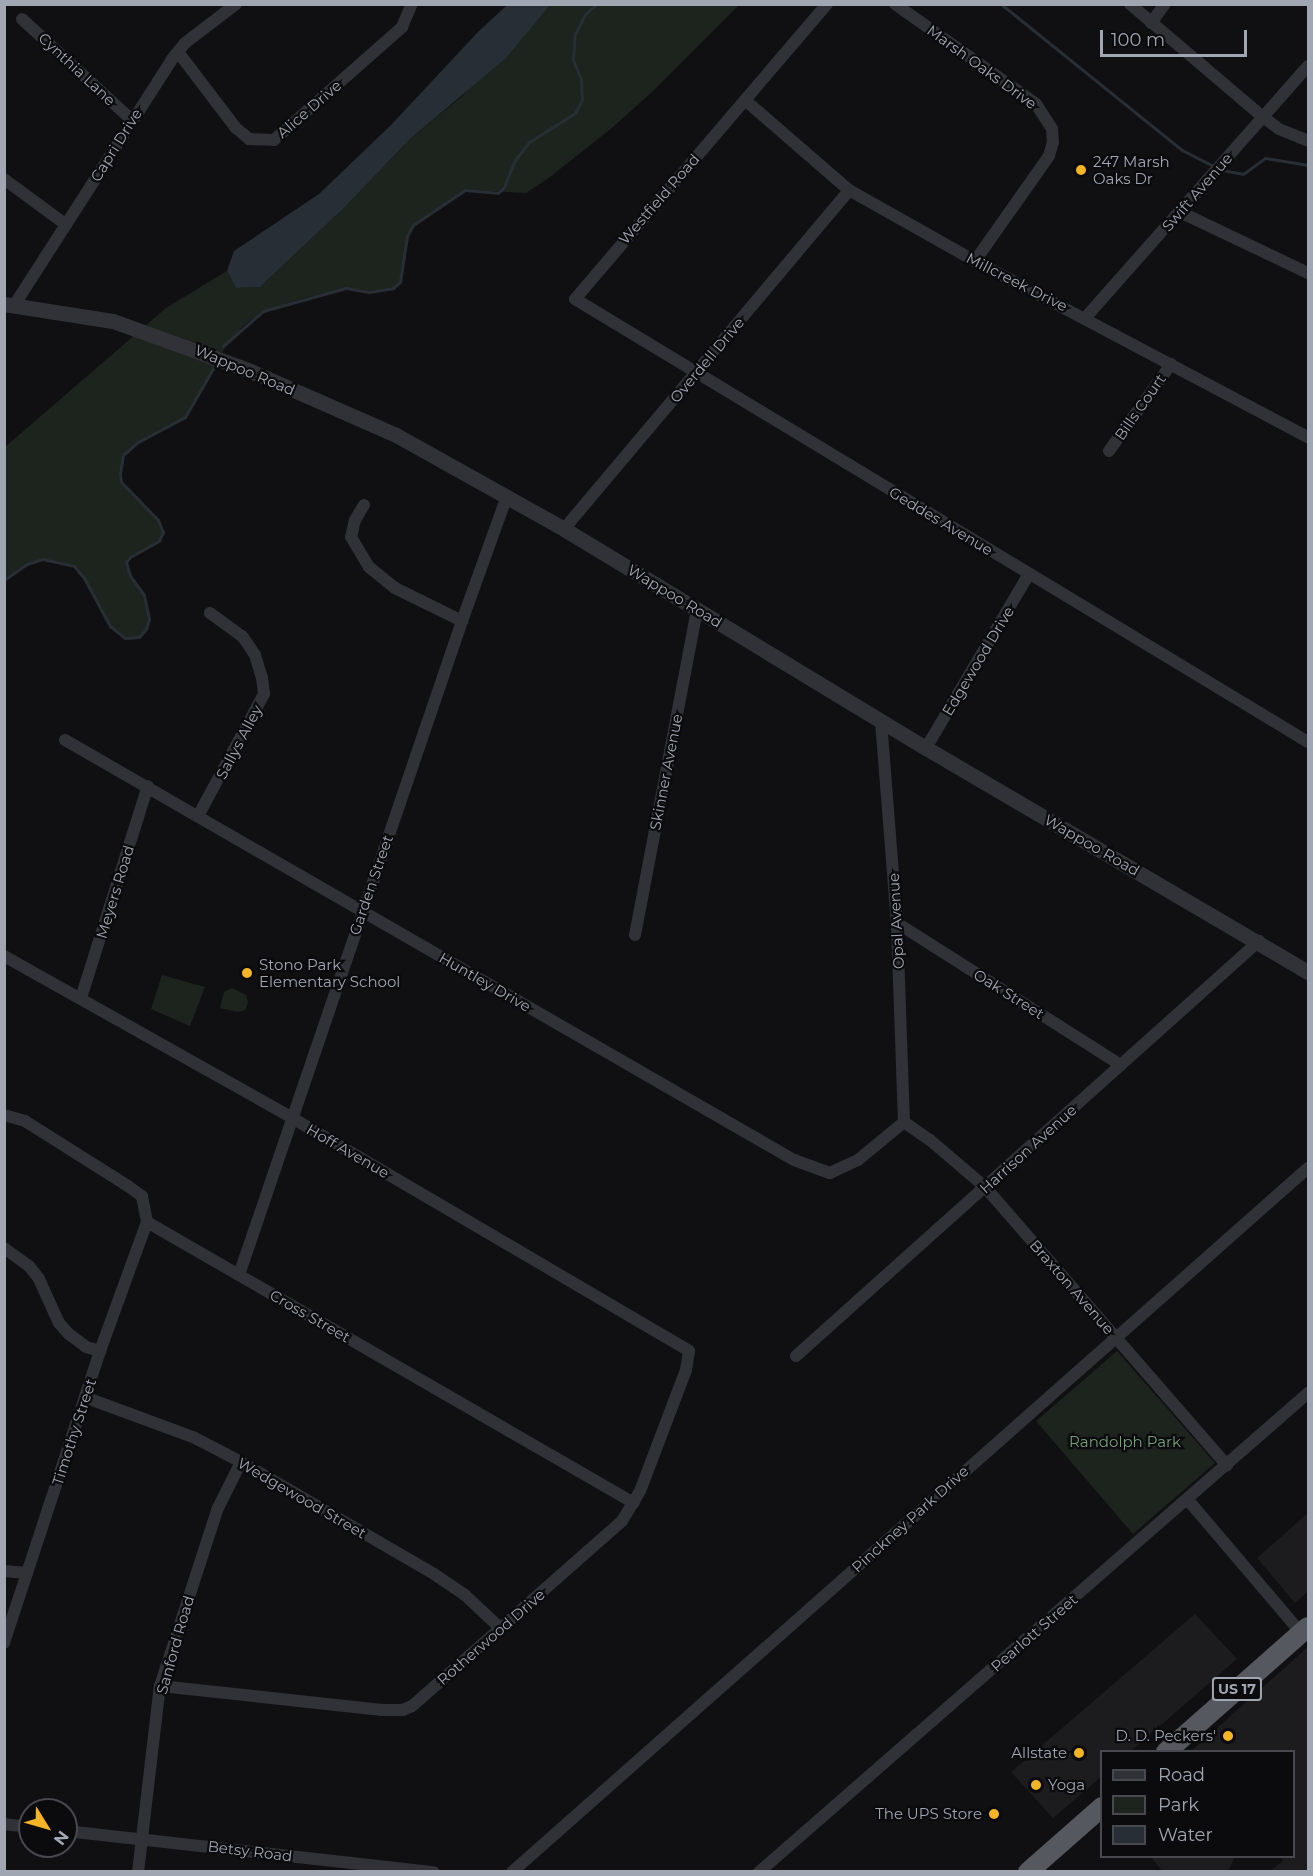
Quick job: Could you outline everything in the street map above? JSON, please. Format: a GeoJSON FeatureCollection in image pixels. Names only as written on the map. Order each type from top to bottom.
{"type":"FeatureCollection","features":[{"type":"Feature","properties":{"kind":"highway","name":"US 17"},"geometry":{"type":"LineString","coordinates":[[1168,1750],[1305,1630]]}},
{"type":"Feature","properties":{"kind":"highway"},"geometry":{"type":"LineString","coordinates":[[1028,1872],[1100,1808]]}},
{"type":"Feature","properties":{"kind":"street","name":"Capri Drive"},"geometry":{"type":"LineString","coordinates":[[10,304],[178,52],[185,43],[236,4]]}},
{"type":"Feature","properties":{"kind":"street","name":"Alice Drive"},"geometry":{"type":"LineString","coordinates":[[178,52],[236,128],[249,139],[274,140],[402,27],[412,4]]}},
{"type":"Feature","properties":{"kind":"street"},"geometry":{"type":"LineString","coordinates":[[745,100],[826,4]]}},
{"type":"Feature","properties":{"kind":"street","name":"Marsh Oaks Drive"},"geometry":{"type":"LineString","coordinates":[[895,4],[1036,104],[1052,129],[1053,142],[1049,156],[975,261]]}},
{"type":"Feature","properties":{"kind":"street"},"geometry":{"type":"LineString","coordinates":[[1130,4],[1263,117],[1279,129],[1308,141]]}},
{"type":"Feature","properties":{"kind":"street"},"geometry":{"type":"LineString","coordinates":[[1151,22],[1165,4]]}},
{"type":"Feature","properties":{"kind":"street","name":"Cynthia Lane"},"geometry":{"type":"LineString","coordinates":[[22,18],[132,120]]}},
{"type":"Feature","properties":{"kind":"street","name":"Swift Avenue"},"geometry":{"type":"LineString","coordinates":[[1086,317],[1308,66]]}},
{"type":"Feature","properties":{"kind":"street","name":"Millcreek Drive"},"geometry":{"type":"LineString","coordinates":[[745,100],[849,190],[975,261],[1086,317],[1308,437]]}},
{"type":"Feature","properties":{"kind":"street","name":"Westfield Road"},"geometry":{"type":"LineString","coordinates":[[575,299],[745,100]]}},
{"type":"Feature","properties":{"kind":"street"},"geometry":{"type":"LineString","coordinates":[[4,179],[65,224]]}},
{"type":"Feature","properties":{"kind":"street","name":"Overdell Drive"},"geometry":{"type":"LineString","coordinates":[[564,529],[849,190]]}},
{"type":"Feature","properties":{"kind":"street"},"geometry":{"type":"LineString","coordinates":[[1180,213],[1308,273]]}},
{"type":"Feature","properties":{"kind":"street","name":"Geddes Avenue"},"geometry":{"type":"LineString","coordinates":[[575,299],[1308,742]]}},
{"type":"Feature","properties":{"kind":"street","name":"Wappoo Road"},"geometry":{"type":"LineString","coordinates":[[10,304],[113,321],[190,347],[396,435],[564,529],[926,748],[1259,941],[1308,972]]}},
{"type":"Feature","properties":{"kind":"street","name":"Bills Court"},"geometry":{"type":"LineString","coordinates":[[1109,451],[1171,364]]}},
{"type":"Feature","properties":{"kind":"street","name":"Garden Street"},"geometry":{"type":"LineString","coordinates":[[239,1275],[462,621],[507,496]]}},
{"type":"Feature","properties":{"kind":"street"},"geometry":{"type":"LineString","coordinates":[[364,505],[355,520],[351,537],[369,567],[395,588],[462,621]]}},
{"type":"Feature","properties":{"kind":"street","name":"Edgewood Drive"},"geometry":{"type":"LineString","coordinates":[[926,748],[1029,574]]}},
{"type":"Feature","properties":{"kind":"street","name":"Skinner Avenue"},"geometry":{"type":"LineString","coordinates":[[634,935],[697,609]]}},
{"type":"Feature","properties":{"kind":"street","name":"Sallys Alley"},"geometry":{"type":"LineString","coordinates":[[198,816],[264,694],[255,655],[243,637],[210,613]]}},
{"type":"Feature","properties":{"kind":"street","name":"Opal Avenue"},"geometry":{"type":"LineString","coordinates":[[881,721],[897,923],[904,1122]]}},
{"type":"Feature","properties":{"kind":"street","name":"Huntley Drive"},"geometry":{"type":"LineString","coordinates":[[65,740],[794,1160],[830,1173],[858,1160],[904,1122]]}},
{"type":"Feature","properties":{"kind":"street","name":"Meyers Road"},"geometry":{"type":"LineString","coordinates":[[81,999],[148,786]]}},
{"type":"Feature","properties":{"kind":"street","name":"Oak Street"},"geometry":{"type":"LineString","coordinates":[[897,923],[1122,1065]]}},
{"type":"Feature","properties":{"kind":"street","name":"Harrison Avenue"},"geometry":{"type":"LineString","coordinates":[[796,1356],[1259,941]]}},
{"type":"Feature","properties":{"kind":"street","name":"Hoff Avenue"},"geometry":{"type":"LineString","coordinates":[[4,956],[294,1119],[689,1351]]}},
{"type":"Feature","properties":{"kind":"street"},"geometry":{"type":"LineString","coordinates":[[4,1115],[25,1120],[142,1196],[147,1222]]}},
{"type":"Feature","properties":{"kind":"street","name":"Braxton Avenue"},"geometry":{"type":"LineString","coordinates":[[904,1122],[930,1140],[985,1187],[1227,1465]]}},
{"type":"Feature","properties":{"kind":"street","name":"Pinckney Park Drive"},"geometry":{"type":"LineString","coordinates":[[512,1872],[1308,1168]]}},
{"type":"Feature","properties":{"kind":"street","name":"Cross Street"},"geometry":{"type":"LineString","coordinates":[[147,1222],[634,1503]]}},
{"type":"Feature","properties":{"kind":"street","name":"Timothy Street"},"geometry":{"type":"LineString","coordinates":[[4,1643],[87,1398],[100,1351],[147,1222]]}},
{"type":"Feature","properties":{"kind":"street"},"geometry":{"type":"LineString","coordinates":[[4,1248],[29,1266],[39,1279],[59,1323],[86,1347],[100,1351]]}},
{"type":"Feature","properties":{"kind":"street","name":"Rotherwood Drive"},"geometry":{"type":"LineString","coordinates":[[160,1686],[382,1710],[403,1710],[412,1706],[622,1521],[634,1503],[686,1370],[689,1351]]}},
{"type":"Feature","properties":{"kind":"street","name":"Pearlott Street"},"geometry":{"type":"LineString","coordinates":[[759,1872],[1308,1393]]}},
{"type":"Feature","properties":{"kind":"street","name":"Wedgewood Street"},"geometry":{"type":"LineString","coordinates":[[87,1398],[193,1437],[241,1462],[434,1574],[465,1595],[500,1628]]}},
{"type":"Feature","properties":{"kind":"street","name":"Sanford Road"},"geometry":{"type":"LineString","coordinates":[[138,1872],[160,1686],[218,1508],[241,1462]]}},
{"type":"Feature","properties":{"kind":"street"},"geometry":{"type":"LineString","coordinates":[[1188,1500],[1305,1630]]}},
{"type":"Feature","properties":{"kind":"street"},"geometry":{"type":"LineString","coordinates":[[4,1572],[27,1574]]}},
{"type":"Feature","properties":{"kind":"street","name":"Betsy Road"},"geometry":{"type":"LineString","coordinates":[[78,1832],[434,1872]]}},
{"type":"Feature","properties":{"kind":"shaded area"},"geometry":{"type":"Polygon","coordinates":[[[1308,1513],[1308,1591],[1295,1603],[1257,1558],[1308,1513]]]}},
{"type":"Feature","properties":{"kind":"shaded area"},"geometry":{"type":"Polygon","coordinates":[[[1195,1614],[1237,1659],[1132,1750],[1100,1750],[1100,1778],[1053,1818],[1011,1772],[1195,1614]]]}},
{"type":"Feature","properties":{"kind":"shaded area"},"geometry":{"type":"Polygon","coordinates":[[[1308,1647],[1308,1871],[1270,1871],[1283,1861],[1282,1858],[1295,1858],[1295,1750],[1192,1750],[1308,1647]]]}},
{"type":"Feature","properties":{"kind":"shaded area"},"geometry":{"type":"Polygon","coordinates":[[[1152,1858],[1235,1858],[1228,1872],[1162,1871],[1152,1858]]]}},
{"type":"Feature","properties":{"kind":"green space"},"geometry":{"type":"Polygon","coordinates":[[[550,5],[739,5],[652,92],[613,127],[550,177],[526,193],[465,190],[413,225],[407,236],[400,282],[393,288],[369,292],[346,288],[308,297],[263,311],[243,326],[226,346],[185,417],[138,442],[123,455],[121,482],[158,520],[163,532],[159,541],[130,557],[126,562],[130,576],[144,595],[149,619],[146,629],[139,637],[125,638],[110,626],[84,578],[73,566],[42,559],[27,564],[5,580],[5,447],[166,308],[227,271],[236,288],[260,287],[345,207],[410,139],[460,98],[550,5]]]}},
{"type":"Feature","properties":{"kind":"green space"},"geometry":{"type":"Polygon","coordinates":[[[162,975],[205,987],[190,1026],[151,1009],[162,975]]]}},
{"type":"Feature","properties":{"kind":"green space"},"geometry":{"type":"Polygon","coordinates":[[[232,988],[246,995],[248,1003],[245,1010],[238,1012],[220,1008],[224,992],[232,988]]]}},
{"type":"Feature","properties":{"kind":"green space","name":"Randolph Park"},"geometry":{"type":"Polygon","coordinates":[[[1117,1351],[1215,1463],[1133,1534],[1036,1421],[1117,1351]]]}},
{"type":"Feature","properties":{"kind":"water"},"geometry":{"type":"Polygon","coordinates":[[[507,5],[550,5],[506,58],[410,139],[345,207],[260,287],[236,288],[227,271],[234,251],[319,194],[391,125],[477,33],[507,5]]]}},
{"type":"Feature","properties":{"kind":"waterway"},"geometry":{"type":"LineString","coordinates":[[223,346],[263,311],[346,288],[369,292],[393,288],[400,282],[407,236],[413,225],[465,190],[498,193],[504,187],[515,160],[529,142],[575,113],[582,100],[581,79],[573,60],[575,34],[585,14],[597,4]]}},
{"type":"Feature","properties":{"kind":"waterway"},"geometry":{"type":"LineString","coordinates":[[1001,4],[1182,150],[1215,167]]}},
{"type":"Feature","properties":{"kind":"waterway"},"geometry":{"type":"LineString","coordinates":[[1221,170],[1243,174],[1265,158],[1308,165]]}},
{"type":"Feature","properties":{"kind":"waterway"},"geometry":{"type":"LineString","coordinates":[[4,580],[27,564],[42,559],[74,566],[84,578],[110,626],[125,638],[139,637],[146,629],[149,619],[144,595],[130,576],[126,562],[130,557],[159,541],[163,532],[158,520],[121,482],[123,455],[138,442],[185,417],[215,365]]}},
{"type":"Feature","properties":{"kind":"place","name":"247 Marsh Oaks Dr"},"geometry":{"type":"Point","coordinates":[1081,170]}},
{"type":"Feature","properties":{"kind":"place","name":"Stono Park Elementary School"},"geometry":{"type":"Point","coordinates":[247,973]}},
{"type":"Feature","properties":{"kind":"place","name":"D. D. Peckers'"},"geometry":{"type":"Point","coordinates":[1228,1736]}},
{"type":"Feature","properties":{"kind":"place","name":"Allstate"},"geometry":{"type":"Point","coordinates":[1079,1753]}},
{"type":"Feature","properties":{"kind":"place","name":"Yoga"},"geometry":{"type":"Point","coordinates":[1036,1785]}},
{"type":"Feature","properties":{"kind":"place","name":"The UPS Store"},"geometry":{"type":"Point","coordinates":[994,1814]}}]}
